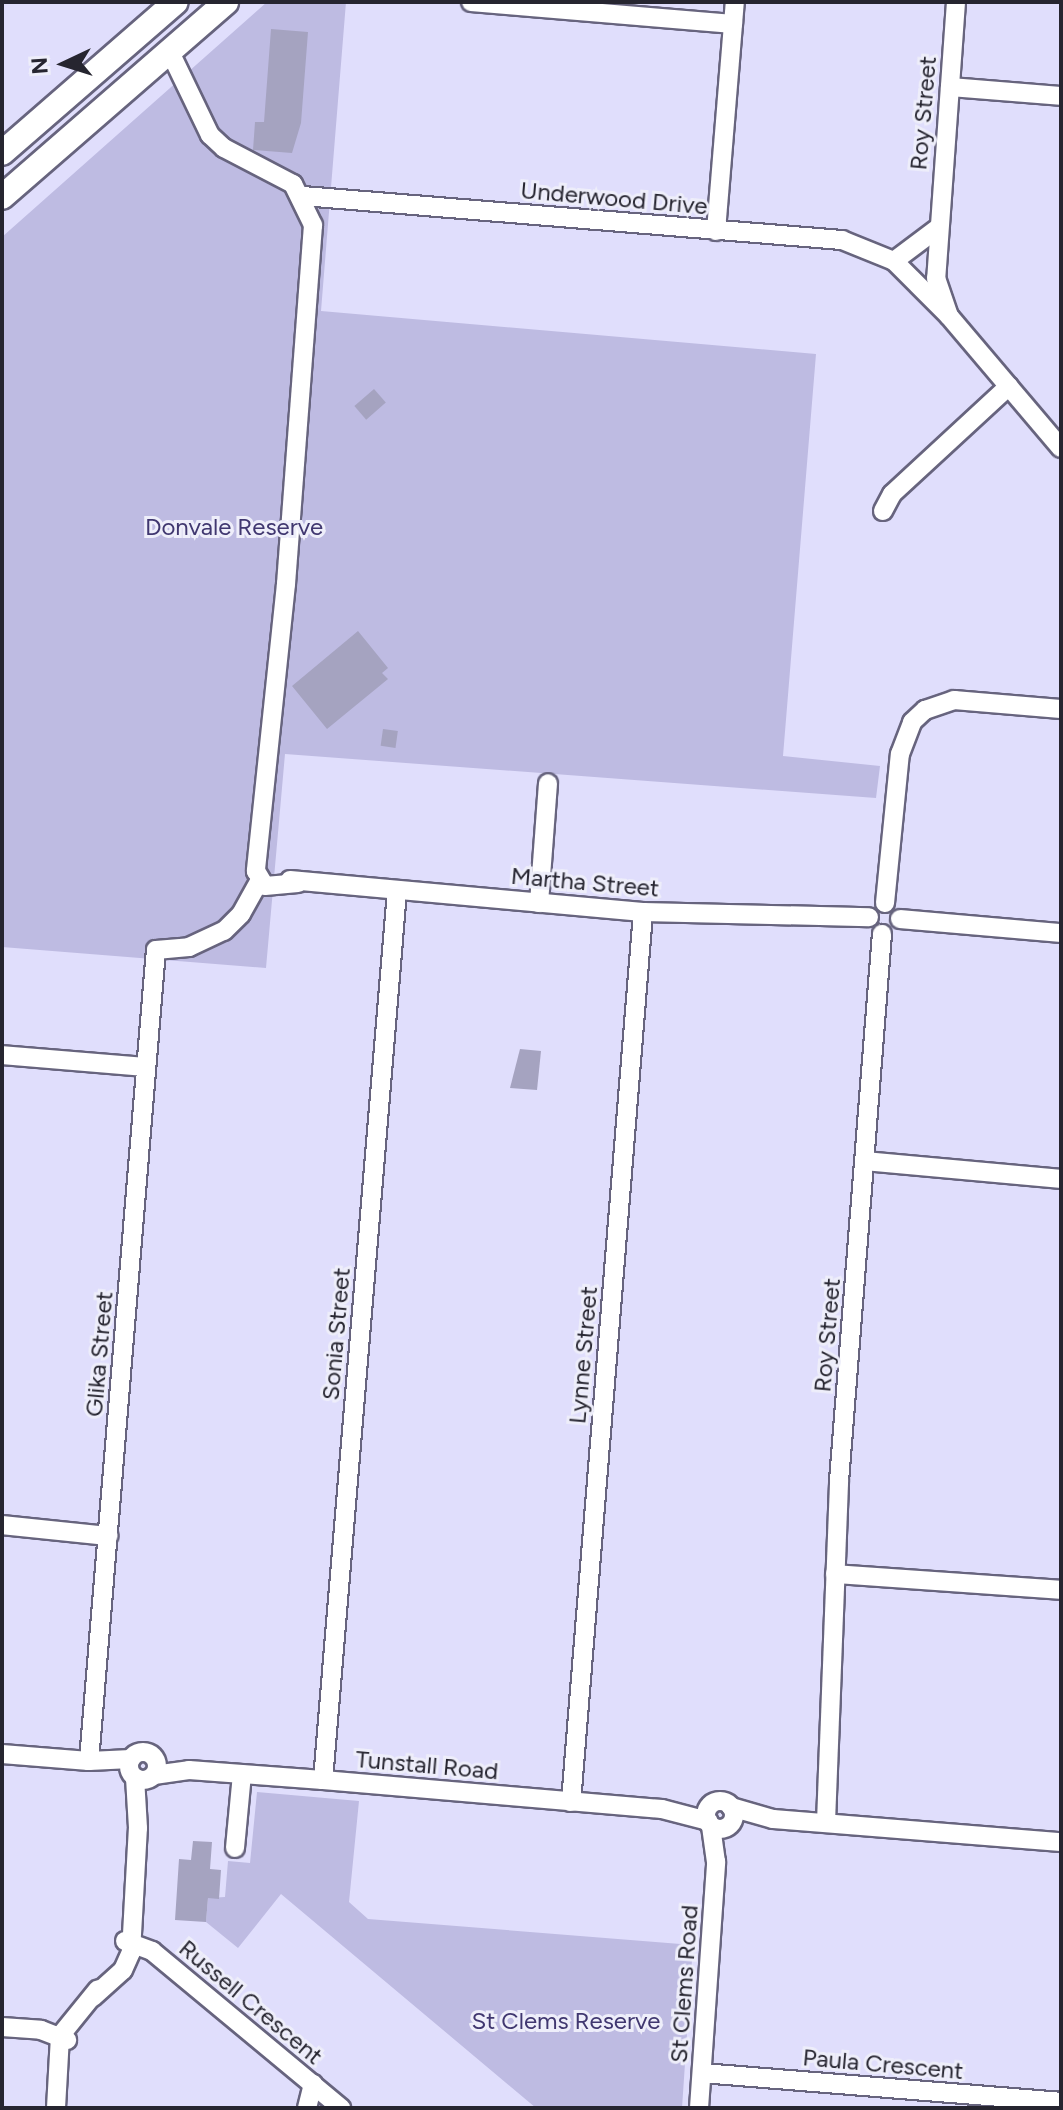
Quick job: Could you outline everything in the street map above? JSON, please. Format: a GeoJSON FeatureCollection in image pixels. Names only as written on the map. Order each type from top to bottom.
{"type":"FeatureCollection","features":[{"type":"Feature","properties":{"kind":"main road"},"geometry":{"type":"LineString","coordinates":[[2,153],[176,2]]}},
{"type":"Feature","properties":{"kind":"main road"},"geometry":{"type":"LineString","coordinates":[[2,197],[226,2]]}},
{"type":"Feature","properties":{"kind":"street"},"geometry":{"type":"LineString","coordinates":[[471,2],[733,24]]}},
{"type":"Feature","properties":{"kind":"street"},"geometry":{"type":"LineString","coordinates":[[716,231],[735,2]]}},
{"type":"Feature","properties":{"kind":"street","name":"Roy Street"},"geometry":{"type":"LineString","coordinates":[[949,316],[936,278],[956,2]]}},
{"type":"Feature","properties":{"kind":"street"},"geometry":{"type":"LineString","coordinates":[[170,52],[210,135],[224,148],[287,179],[303,196],[313,233],[263,830],[256,868],[266,881]]}},
{"type":"Feature","properties":{"kind":"street"},"geometry":{"type":"LineString","coordinates":[[950,87],[1061,96]]}},
{"type":"Feature","properties":{"kind":"street","name":"Underwood Drive"},"geometry":{"type":"LineString","coordinates":[[303,196],[842,240],[894,261]]}},
{"type":"Feature","properties":{"kind":"street"},"geometry":{"type":"LineString","coordinates":[[894,261],[938,228]]}},
{"type":"Feature","properties":{"kind":"street","name":"Roy Street"},"geometry":{"type":"LineString","coordinates":[[894,261],[949,316],[1061,448]]}},
{"type":"Feature","properties":{"kind":"street"},"geometry":{"type":"LineString","coordinates":[[883,511],[892,494],[1009,386]]}},
{"type":"Feature","properties":{"kind":"street"},"geometry":{"type":"LineString","coordinates":[[885,903],[900,754],[912,722],[925,710],[954,700],[1061,709]]}},
{"type":"Feature","properties":{"kind":"street"},"geometry":{"type":"LineString","coordinates":[[539,903],[548,783]]}},
{"type":"Feature","properties":{"kind":"street","name":"Martha Street"},"geometry":{"type":"LineString","coordinates":[[266,881],[643,912],[869,917]]}},
{"type":"Feature","properties":{"kind":"street","name":"Glika Street"},"geometry":{"type":"LineString","coordinates":[[89,1761],[156,950],[195,946],[224,931],[266,881]]}},
{"type":"Feature","properties":{"kind":"street","name":"Sonia Street"},"geometry":{"type":"LineString","coordinates":[[323,1780],[397,892]]}},
{"type":"Feature","properties":{"kind":"street"},"geometry":{"type":"LineString","coordinates":[[885,903],[896,907],[900,919],[895,931],[882,934],[872,929],[869,917],[874,907],[885,903]]}},
{"type":"Feature","properties":{"kind":"street","name":"Lynne Street"},"geometry":{"type":"LineString","coordinates":[[571,1802],[643,912]]}},
{"type":"Feature","properties":{"kind":"street"},"geometry":{"type":"LineString","coordinates":[[900,919],[1061,933]]}},
{"type":"Feature","properties":{"kind":"street","name":"Roy Street"},"geometry":{"type":"LineString","coordinates":[[820,1822],[882,934]]}},
{"type":"Feature","properties":{"kind":"street"},"geometry":{"type":"LineString","coordinates":[[2,1055],[146,1067]]}},
{"type":"Feature","properties":{"kind":"street"},"geometry":{"type":"LineString","coordinates":[[865,1161],[1061,1179]]}},
{"type":"Feature","properties":{"kind":"street"},"geometry":{"type":"LineString","coordinates":[[2,1525],[108,1536]]}},
{"type":"Feature","properties":{"kind":"street"},"geometry":{"type":"LineString","coordinates":[[835,1574],[1061,1590]]}},
{"type":"Feature","properties":{"kind":"street","name":"Tunstall Road"},"geometry":{"type":"LineString","coordinates":[[2,1754],[89,1761],[143,1771],[189,1770],[323,1780],[662,1809],[720,1818],[820,1822],[1061,1842]]}},
{"type":"Feature","properties":{"kind":"street"},"geometry":{"type":"LineString","coordinates":[[56,2105],[66,2034],[93,1997],[123,1970],[129,1942],[143,1771]]}},
{"type":"Feature","properties":{"kind":"street"},"geometry":{"type":"LineString","coordinates":[[235,1848],[242,1774]]}},
{"type":"Feature","properties":{"kind":"street","name":"St Clems Road"},"geometry":{"type":"LineString","coordinates":[[699,2108],[720,1818]]}},
{"type":"Feature","properties":{"kind":"street","name":"Russell Crescent"},"geometry":{"type":"LineString","coordinates":[[129,1942],[152,1951],[319,2096],[341,2108]]}},
{"type":"Feature","properties":{"kind":"street"},"geometry":{"type":"LineString","coordinates":[[2,2027],[66,2034]]}},
{"type":"Feature","properties":{"kind":"street","name":"Paula Crescent"},"geometry":{"type":"LineString","coordinates":[[702,2073],[1061,2102]]}},
{"type":"Feature","properties":{"kind":"street"},"geometry":{"type":"LineString","coordinates":[[307,2108],[319,2096]]}},
{"type":"Feature","properties":{"kind":"green space","name":"Donvale Reserve"},"geometry":{"type":"Polygon","coordinates":[[[267,2],[346,2],[321,311],[816,354],[783,756],[880,766],[876,798],[285,754],[266,968],[2,947],[2,237],[267,2]]]}},
{"type":"Feature","properties":{"kind":"green space","name":"St Clems Reserve"},"geometry":{"type":"Polygon","coordinates":[[[257,1792],[359,1801],[349,1902],[368,1919],[693,1945],[682,2108],[536,2108],[281,1894],[238,1948],[206,1922],[208,1898],[225,1897],[228,1861],[250,1863],[257,1792]]]}},
{"type":"Feature","properties":{"kind":"building"},"geometry":{"type":"Polygon","coordinates":[[[271,29],[308,32],[301,123],[292,153],[253,150],[255,122],[264,122],[271,29]]]}},
{"type":"Feature","properties":{"kind":"building"},"geometry":{"type":"Polygon","coordinates":[[[374,389],[386,403],[366,420],[354,406],[374,389]]]}},
{"type":"Feature","properties":{"kind":"building"},"geometry":{"type":"Polygon","coordinates":[[[358,631],[388,668],[382,673],[388,679],[327,729],[292,686],[358,631]]]}},
{"type":"Feature","properties":{"kind":"building"},"geometry":{"type":"Polygon","coordinates":[[[383,729],[398,731],[395,748],[381,746],[383,729]]]}},
{"type":"Feature","properties":{"kind":"building"},"geometry":{"type":"Polygon","coordinates":[[[520,1049],[541,1051],[537,1090],[510,1088],[520,1049]]]}},
{"type":"Feature","properties":{"kind":"building"},"geometry":{"type":"Polygon","coordinates":[[[193,1841],[212,1842],[210,1869],[221,1870],[219,1899],[208,1898],[206,1922],[175,1920],[179,1859],[191,1860],[193,1841]]]}}]}
